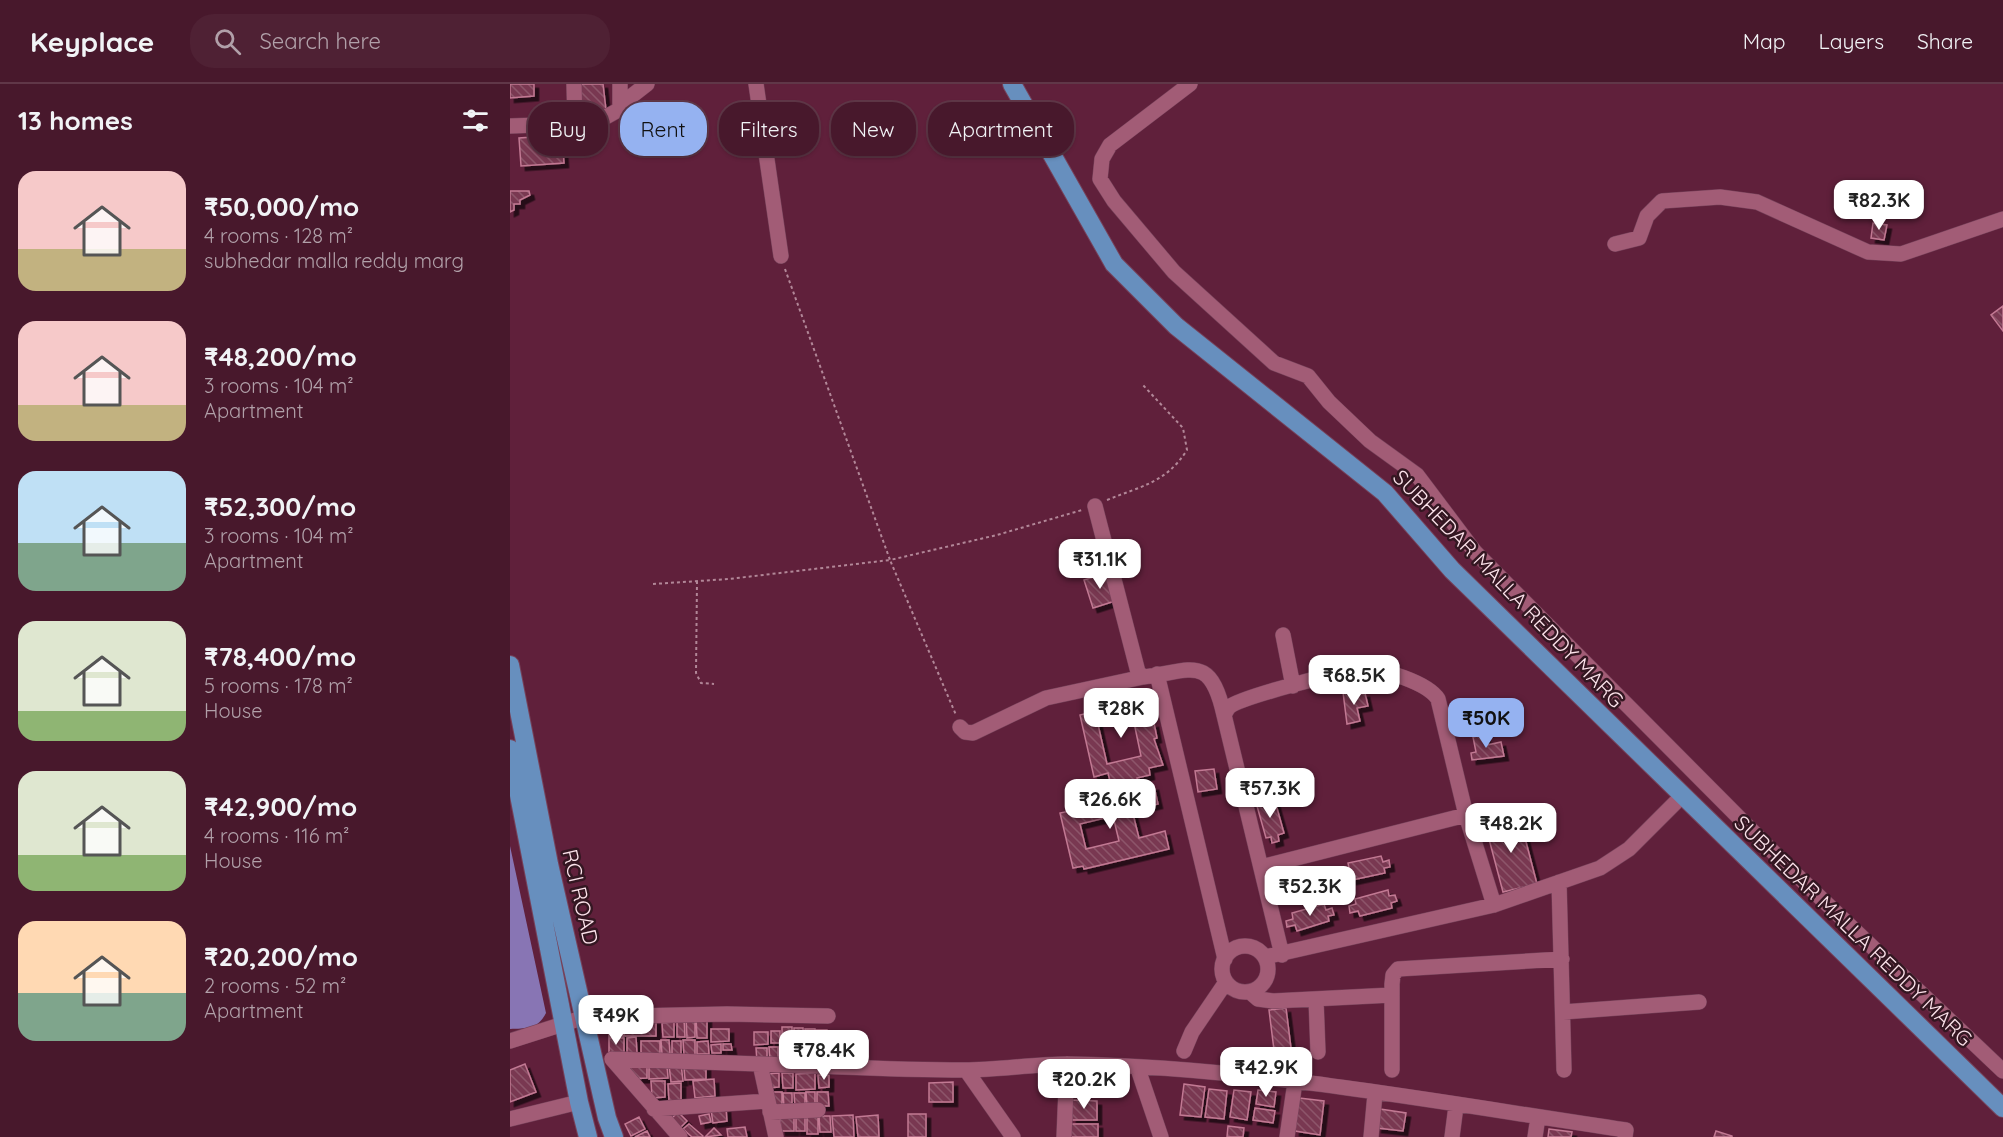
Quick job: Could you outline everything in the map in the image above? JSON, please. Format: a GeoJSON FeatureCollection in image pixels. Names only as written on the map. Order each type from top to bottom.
{"type":"FeatureCollection","features":[{"type":"Feature","properties":{"kind":"main road","name":"SUBHEDAR MALLA REDDY MARG"},"geometry":{"type":"LineString","coordinates":[[1012,84],[1114,264],[1176,326],[1385,493],[1452,570],[2003,1108]]}},
{"type":"Feature","properties":{"kind":"main road","name":"RCI ROAD"},"geometry":{"type":"LineString","coordinates":[[510,665],[549,864],[607,1118],[614,1137]]}},
{"type":"Feature","properties":{"kind":"main road","name":"RCI ROAD"},"geometry":{"type":"LineString","coordinates":[[510,749],[563,1023],[588,1137]]}},
{"type":"Feature","properties":{"kind":"street"},"geometry":{"type":"LineString","coordinates":[[574,84],[574,102]]}},
{"type":"Feature","properties":{"kind":"street"},"geometry":{"type":"LineString","coordinates":[[620,84],[620,102]]}},
{"type":"Feature","properties":{"kind":"street"},"geometry":{"type":"LineString","coordinates":[[624,102],[647,84]]}},
{"type":"Feature","properties":{"kind":"street"},"geometry":{"type":"LineString","coordinates":[[756,84],[781,256]]}},
{"type":"Feature","properties":{"kind":"street"},"geometry":{"type":"LineString","coordinates":[[1190,84],[1110,145],[1102,159],[1100,179],[1114,201],[1174,272],[1274,363],[1308,376],[1329,402],[1370,441],[1417,475],[1475,552],[1788,867],[2003,1071]]}},
{"type":"Feature","properties":{"kind":"street"},"geometry":{"type":"LineString","coordinates":[[510,126],[528,125]]}},
{"type":"Feature","properties":{"kind":"street"},"geometry":{"type":"LineString","coordinates":[[1615,244],[1639,238],[1647,216],[1662,201],[1720,197],[1757,202],[1868,252],[1901,254],[2003,219]]}},
{"type":"Feature","properties":{"kind":"street"},"geometry":{"type":"LineString","coordinates":[[1095,506],[1134,663],[1150,675],[1225,959],[1222,974],[1226,982],[1236,990],[1250,992],[1265,1001],[1392,995]]}},
{"type":"Feature","properties":{"kind":"street"},"geometry":{"type":"LineString","coordinates":[[1282,635],[1293,686]]}},
{"type":"Feature","properties":{"kind":"street"},"geometry":{"type":"LineString","coordinates":[[960,727],[965,732],[973,733],[1046,698],[1150,675],[1191,668],[1205,673],[1219,690],[1282,955]]}},
{"type":"Feature","properties":{"kind":"street"},"geometry":{"type":"LineString","coordinates":[[1224,715],[1229,707],[1270,690],[1364,669],[1416,681],[1432,689],[1438,699],[1466,815],[1494,905]]}},
{"type":"Feature","properties":{"kind":"street"},"geometry":{"type":"LineString","coordinates":[[1265,957],[1282,955],[1494,905],[1600,868],[1629,849],[1660,821],[1682,796]]}},
{"type":"Feature","properties":{"kind":"street"},"geometry":{"type":"LineString","coordinates":[[1261,867],[1466,815]]}},
{"type":"Feature","properties":{"kind":"street"},"geometry":{"type":"LineString","coordinates":[[1559,882],[1564,1070]]}},
{"type":"Feature","properties":{"kind":"street"},"geometry":{"type":"LineString","coordinates":[[1225,959],[1236,948],[1244,946],[1259,951],[1265,957],[1268,964],[1267,979],[1263,985],[1250,992]]}},
{"type":"Feature","properties":{"kind":"street"},"geometry":{"type":"LineString","coordinates":[[1392,1070],[1393,975],[1398,969],[1562,959]]}},
{"type":"Feature","properties":{"kind":"street"},"geometry":{"type":"LineString","coordinates":[[1184,1051],[1192,1032],[1226,982]]}},
{"type":"Feature","properties":{"kind":"street"},"geometry":{"type":"LineString","coordinates":[[1316,999],[1318,1052]]}},
{"type":"Feature","properties":{"kind":"street"},"geometry":{"type":"LineString","coordinates":[[1563,1012],[1700,1002]]}},
{"type":"Feature","properties":{"kind":"street"},"geometry":{"type":"LineString","coordinates":[[510,1041],[585,1017],[727,1014],[828,1016]]}},
{"type":"Feature","properties":{"kind":"street"},"geometry":{"type":"LineString","coordinates":[[680,1137],[612,1059],[966,1070],[1067,1064],[1138,1069],[1295,1082],[1626,1130],[1625,1137]]}},
{"type":"Feature","properties":{"kind":"street"},"geometry":{"type":"LineString","coordinates":[[760,1064],[776,1137]]}},
{"type":"Feature","properties":{"kind":"street"},"geometry":{"type":"LineString","coordinates":[[1064,1137],[1067,1064]]}},
{"type":"Feature","properties":{"kind":"street"},"geometry":{"type":"LineString","coordinates":[[1138,1069],[1161,1137]]}},
{"type":"Feature","properties":{"kind":"street"},"geometry":{"type":"LineString","coordinates":[[966,1070],[1013,1137]]}},
{"type":"Feature","properties":{"kind":"street"},"geometry":{"type":"LineString","coordinates":[[1287,1137],[1295,1082]]}},
{"type":"Feature","properties":{"kind":"street"},"geometry":{"type":"LineString","coordinates":[[1371,1137],[1375,1094]]}},
{"type":"Feature","properties":{"kind":"street"},"geometry":{"type":"LineString","coordinates":[[510,1119],[579,1102]]}},
{"type":"Feature","properties":{"kind":"street"},"geometry":{"type":"LineString","coordinates":[[1452,1137],[1456,1106]]}},
{"type":"Feature","properties":{"kind":"street"},"geometry":{"type":"LineString","coordinates":[[654,1109],[769,1107],[818,1110]]}},
{"type":"Feature","properties":{"kind":"street"},"geometry":{"type":"LineString","coordinates":[[1535,1137],[1538,1117]]}},
{"type":"Feature","properties":{"kind":"path"},"geometry":{"type":"LineString","coordinates":[[781,256],[801,318],[834,399],[890,560],[960,727]]}},
{"type":"Feature","properties":{"kind":"path"},"geometry":{"type":"LineString","coordinates":[[652,584],[890,560],[997,535],[1095,506],[1153,484],[1168,474],[1187,450],[1183,428],[1142,384]]}},
{"type":"Feature","properties":{"kind":"path"},"geometry":{"type":"LineString","coordinates":[[697,581],[696,674],[701,683],[714,684]]}},
{"type":"Feature","properties":{"kind":"shaded area"},"geometry":{"type":"Polygon","coordinates":[[[510,846],[546,1013],[543,1019],[535,1025],[510,1029],[510,846]]]}},
{"type":"Feature","properties":{"kind":"building"},"geometry":{"type":"Polygon","coordinates":[[[510,84],[534,84],[534,96],[510,98],[510,84]]]}},
{"type":"Feature","properties":{"kind":"building"},"geometry":{"type":"Polygon","coordinates":[[[580,84],[603,84],[605,102],[581,102],[580,84]]]}},
{"type":"Feature","properties":{"kind":"building"},"geometry":{"type":"Polygon","coordinates":[[[528,137],[528,156],[564,156],[564,163],[521,166],[519,138],[528,137]]]}},
{"type":"Feature","properties":{"kind":"building"},"geometry":{"type":"Polygon","coordinates":[[[510,191],[529,191],[530,195],[520,200],[520,204],[514,204],[514,210],[510,212],[510,191]]]}},
{"type":"Feature","properties":{"kind":"building"},"geometry":{"type":"Polygon","coordinates":[[[1873,223],[1887,225],[1884,240],[1871,238],[1873,223]]]}},
{"type":"Feature","properties":{"kind":"building"},"geometry":{"type":"Polygon","coordinates":[[[2003,306],[2003,331],[1991,315],[2003,306]]]}},
{"type":"Feature","properties":{"kind":"building"},"geometry":{"type":"Polygon","coordinates":[[[1107,573],[1115,601],[1093,608],[1084,580],[1107,573]]]}},
{"type":"Feature","properties":{"kind":"building"},"geometry":{"type":"Polygon","coordinates":[[[1351,690],[1352,696],[1365,693],[1368,706],[1357,708],[1360,721],[1347,724],[1343,692],[1351,690]]]}},
{"type":"Feature","properties":{"kind":"building"},"geometry":{"type":"Polygon","coordinates":[[[1132,695],[1133,701],[1148,698],[1150,724],[1154,723],[1157,738],[1154,739],[1163,765],[1149,768],[1150,775],[1137,778],[1138,781],[1111,785],[1108,773],[1094,777],[1080,715],[1092,712],[1090,704],[1132,695]],[[1132,713],[1097,720],[1107,764],[1141,756],[1132,713]]]}},
{"type":"Feature","properties":{"kind":"building"},"geometry":{"type":"Polygon","coordinates":[[[1485,734],[1487,745],[1501,742],[1504,756],[1472,760],[1471,753],[1476,752],[1473,737],[1485,734]]]}},
{"type":"Feature","properties":{"kind":"building"},"geometry":{"type":"Polygon","coordinates":[[[1214,769],[1217,789],[1198,792],[1195,771],[1214,769]]]}},
{"type":"Feature","properties":{"kind":"building"},"geometry":{"type":"Polygon","coordinates":[[[1154,786],[1158,804],[1132,810],[1139,838],[1165,831],[1169,849],[1084,869],[1083,866],[1073,868],[1060,813],[1070,811],[1069,806],[1154,786]],[[1113,816],[1080,824],[1086,849],[1119,841],[1113,816]]]}},
{"type":"Feature","properties":{"kind":"building"},"geometry":{"type":"Polygon","coordinates":[[[1267,795],[1269,802],[1275,801],[1284,833],[1278,835],[1279,841],[1272,843],[1271,837],[1266,838],[1257,806],[1263,804],[1261,796],[1267,795]]]}},
{"type":"Feature","properties":{"kind":"building"},"geometry":{"type":"Polygon","coordinates":[[[1519,815],[1537,884],[1503,892],[1485,824],[1519,815]]]}},
{"type":"Feature","properties":{"kind":"building"},"geometry":{"type":"Polygon","coordinates":[[[1381,856],[1383,862],[1389,860],[1390,867],[1384,868],[1385,873],[1352,880],[1351,874],[1343,876],[1342,870],[1349,868],[1348,863],[1381,856]]]}},
{"type":"Feature","properties":{"kind":"building"},"geometry":{"type":"Polygon","coordinates":[[[1314,868],[1315,874],[1321,873],[1323,879],[1317,881],[1318,885],[1285,894],[1284,888],[1276,890],[1274,883],[1282,882],[1281,876],[1314,868]]]}},
{"type":"Feature","properties":{"kind":"building"},"geometry":{"type":"Polygon","coordinates":[[[1388,890],[1389,896],[1395,895],[1397,901],[1391,903],[1392,908],[1360,916],[1358,911],[1350,913],[1349,906],[1356,904],[1355,899],[1388,890]]]}},
{"type":"Feature","properties":{"kind":"building"},"geometry":{"type":"Polygon","coordinates":[[[1324,904],[1326,910],[1332,908],[1334,915],[1328,916],[1329,921],[1297,931],[1295,925],[1287,927],[1286,921],[1293,919],[1292,913],[1324,904]]]}},
{"type":"Feature","properties":{"kind":"building"},"geometry":{"type":"Polygon","coordinates":[[[1286,1008],[1291,1048],[1274,1050],[1269,1010],[1286,1008]]]}},
{"type":"Feature","properties":{"kind":"building"},"geometry":{"type":"Polygon","coordinates":[[[686,1017],[695,1017],[695,1037],[687,1038],[686,1017]]]}},
{"type":"Feature","properties":{"kind":"building"},"geometry":{"type":"Polygon","coordinates":[[[696,1017],[707,1017],[707,1038],[697,1038],[696,1017]]]}},
{"type":"Feature","properties":{"kind":"building"},"geometry":{"type":"Polygon","coordinates":[[[677,1018],[684,1018],[685,1037],[677,1037],[677,1018]]]}},
{"type":"Feature","properties":{"kind":"building"},"geometry":{"type":"Polygon","coordinates":[[[609,1019],[623,1019],[623,1038],[609,1038],[609,1019]]]}},
{"type":"Feature","properties":{"kind":"building"},"geometry":{"type":"Polygon","coordinates":[[[624,1020],[656,1020],[656,1036],[624,1036],[624,1020]]]}},
{"type":"Feature","properties":{"kind":"building"},"geometry":{"type":"Polygon","coordinates":[[[674,1022],[674,1037],[663,1037],[662,1023],[674,1022]]]}},
{"type":"Feature","properties":{"kind":"building"},"geometry":{"type":"Polygon","coordinates":[[[782,1027],[792,1027],[792,1044],[782,1044],[782,1027]]]}},
{"type":"Feature","properties":{"kind":"building"},"geometry":{"type":"Polygon","coordinates":[[[794,1028],[803,1028],[804,1043],[794,1044],[794,1028]]]}},
{"type":"Feature","properties":{"kind":"building"},"geometry":{"type":"Polygon","coordinates":[[[711,1029],[729,1029],[729,1041],[711,1042],[711,1029]]]}},
{"type":"Feature","properties":{"kind":"building"},"geometry":{"type":"Polygon","coordinates":[[[805,1029],[815,1029],[815,1044],[806,1044],[805,1029]]]}},
{"type":"Feature","properties":{"kind":"building"},"geometry":{"type":"Polygon","coordinates":[[[816,1030],[827,1030],[828,1044],[817,1044],[816,1030]]]}},
{"type":"Feature","properties":{"kind":"building"},"geometry":{"type":"Polygon","coordinates":[[[771,1031],[780,1031],[780,1043],[771,1043],[771,1031]]]}},
{"type":"Feature","properties":{"kind":"building"},"geometry":{"type":"Polygon","coordinates":[[[754,1032],[768,1032],[768,1044],[754,1045],[754,1032]]]}},
{"type":"Feature","properties":{"kind":"building"},"geometry":{"type":"Polygon","coordinates":[[[862,1034],[863,1059],[834,1060],[833,1035],[862,1034]]]}},
{"type":"Feature","properties":{"kind":"building"},"geometry":{"type":"Polygon","coordinates":[[[636,1037],[637,1053],[627,1053],[627,1038],[636,1037]]]}},
{"type":"Feature","properties":{"kind":"building"},"geometry":{"type":"Polygon","coordinates":[[[609,1038],[624,1038],[624,1054],[609,1054],[609,1038]]]}},
{"type":"Feature","properties":{"kind":"building"},"geometry":{"type":"Polygon","coordinates":[[[661,1040],[669,1040],[670,1054],[662,1054],[661,1040]]]}},
{"type":"Feature","properties":{"kind":"building"},"geometry":{"type":"Polygon","coordinates":[[[683,1040],[695,1040],[695,1055],[684,1055],[683,1040]]]}},
{"type":"Feature","properties":{"kind":"building"},"geometry":{"type":"Polygon","coordinates":[[[641,1041],[660,1041],[660,1054],[641,1054],[641,1041]]]}},
{"type":"Feature","properties":{"kind":"building"},"geometry":{"type":"Polygon","coordinates":[[[672,1041],[681,1041],[681,1055],[672,1055],[672,1041]]]}},
{"type":"Feature","properties":{"kind":"building"},"geometry":{"type":"Polygon","coordinates":[[[708,1041],[709,1054],[697,1054],[697,1042],[708,1041]]]}},
{"type":"Feature","properties":{"kind":"building"},"geometry":{"type":"Polygon","coordinates":[[[721,1044],[721,1053],[712,1053],[711,1045],[721,1044]]]}},
{"type":"Feature","properties":{"kind":"building"},"geometry":{"type":"Polygon","coordinates":[[[723,1044],[731,1044],[732,1050],[723,1050],[723,1044]]]}},
{"type":"Feature","properties":{"kind":"building"},"geometry":{"type":"Polygon","coordinates":[[[814,1046],[814,1058],[795,1059],[795,1047],[814,1046]]]}},
{"type":"Feature","properties":{"kind":"building"},"geometry":{"type":"Polygon","coordinates":[[[769,1047],[778,1047],[778,1061],[770,1061],[769,1047]]]}},
{"type":"Feature","properties":{"kind":"building"},"geometry":{"type":"Polygon","coordinates":[[[756,1048],[767,1048],[767,1062],[757,1062],[756,1048]]]}},
{"type":"Feature","properties":{"kind":"building"},"geometry":{"type":"Polygon","coordinates":[[[780,1048],[791,1048],[791,1061],[780,1062],[780,1048]]]}},
{"type":"Feature","properties":{"kind":"building"},"geometry":{"type":"Polygon","coordinates":[[[826,1048],[826,1060],[816,1060],[816,1049],[826,1048]]]}},
{"type":"Feature","properties":{"kind":"building"},"geometry":{"type":"Polygon","coordinates":[[[525,1064],[536,1092],[510,1102],[510,1070],[525,1064]]]}},
{"type":"Feature","properties":{"kind":"building"},"geometry":{"type":"Polygon","coordinates":[[[681,1064],[683,1081],[671,1082],[669,1065],[681,1064]]]}},
{"type":"Feature","properties":{"kind":"building"},"geometry":{"type":"Polygon","coordinates":[[[667,1065],[668,1078],[649,1079],[649,1066],[667,1065]]]}},
{"type":"Feature","properties":{"kind":"building"},"geometry":{"type":"Polygon","coordinates":[[[629,1066],[647,1066],[647,1078],[629,1079],[629,1066]]]}},
{"type":"Feature","properties":{"kind":"building"},"geometry":{"type":"Polygon","coordinates":[[[706,1066],[706,1079],[685,1080],[684,1067],[706,1066]]]}},
{"type":"Feature","properties":{"kind":"building"},"geometry":{"type":"Polygon","coordinates":[[[779,1073],[779,1087],[767,1088],[766,1074],[779,1073]]]}},
{"type":"Feature","properties":{"kind":"building"},"geometry":{"type":"Polygon","coordinates":[[[782,1073],[793,1073],[793,1088],[783,1088],[782,1073]]]}},
{"type":"Feature","properties":{"kind":"building"},"geometry":{"type":"Polygon","coordinates":[[[815,1073],[815,1089],[796,1090],[796,1074],[815,1073]]]}},
{"type":"Feature","properties":{"kind":"building"},"geometry":{"type":"Polygon","coordinates":[[[818,1075],[829,1075],[829,1087],[819,1088],[818,1075]]]}},
{"type":"Feature","properties":{"kind":"building"},"geometry":{"type":"Polygon","coordinates":[[[714,1079],[715,1096],[695,1098],[693,1081],[714,1079]]]}},
{"type":"Feature","properties":{"kind":"building"},"geometry":{"type":"Polygon","coordinates":[[[651,1081],[665,1081],[665,1097],[652,1098],[651,1081]]]}},
{"type":"Feature","properties":{"kind":"building"},"geometry":{"type":"Polygon","coordinates":[[[953,1082],[953,1102],[929,1102],[929,1083],[953,1082]]]}},
{"type":"Feature","properties":{"kind":"building"},"geometry":{"type":"Polygon","coordinates":[[[681,1083],[681,1101],[669,1101],[668,1084],[681,1083]]]}},
{"type":"Feature","properties":{"kind":"building"},"geometry":{"type":"Polygon","coordinates":[[[1184,1084],[1205,1087],[1201,1117],[1180,1115],[1184,1084]]]}},
{"type":"Feature","properties":{"kind":"building"},"geometry":{"type":"Polygon","coordinates":[[[1209,1089],[1227,1091],[1224,1119],[1205,1117],[1209,1089]]]}},
{"type":"Feature","properties":{"kind":"building"},"geometry":{"type":"Polygon","coordinates":[[[1234,1090],[1251,1092],[1247,1120],[1230,1117],[1234,1090]]]}},
{"type":"Feature","properties":{"kind":"building"},"geometry":{"type":"Polygon","coordinates":[[[1258,1090],[1276,1092],[1274,1107],[1256,1104],[1258,1090]]]}},
{"type":"Feature","properties":{"kind":"building"},"geometry":{"type":"Polygon","coordinates":[[[769,1092],[782,1092],[782,1106],[770,1106],[769,1092]]]}},
{"type":"Feature","properties":{"kind":"building"},"geometry":{"type":"Polygon","coordinates":[[[806,1092],[815,1092],[815,1106],[807,1106],[806,1092]]]}},
{"type":"Feature","properties":{"kind":"building"},"geometry":{"type":"Polygon","coordinates":[[[817,1092],[828,1092],[829,1106],[817,1106],[817,1092]]]}},
{"type":"Feature","properties":{"kind":"building"},"geometry":{"type":"Polygon","coordinates":[[[783,1093],[792,1093],[792,1106],[784,1107],[783,1093]]]}},
{"type":"Feature","properties":{"kind":"building"},"geometry":{"type":"Polygon","coordinates":[[[794,1093],[805,1093],[805,1105],[795,1106],[794,1093]]]}},
{"type":"Feature","properties":{"kind":"building"},"geometry":{"type":"Polygon","coordinates":[[[1299,1098],[1324,1101],[1320,1135],[1295,1131],[1299,1098]]]}},
{"type":"Feature","properties":{"kind":"building"},"geometry":{"type":"Polygon","coordinates":[[[1072,1100],[1097,1101],[1097,1120],[1072,1120],[1072,1100]]]}},
{"type":"Feature","properties":{"kind":"building"},"geometry":{"type":"Polygon","coordinates":[[[726,1108],[727,1121],[713,1123],[711,1110],[726,1108]]]}},
{"type":"Feature","properties":{"kind":"building"},"geometry":{"type":"Polygon","coordinates":[[[1255,1108],[1275,1111],[1273,1123],[1253,1120],[1255,1108]]]}},
{"type":"Feature","properties":{"kind":"building"},"geometry":{"type":"Polygon","coordinates":[[[1380,1109],[1406,1113],[1403,1131],[1377,1128],[1380,1109]]]}},
{"type":"Feature","properties":{"kind":"building"},"geometry":{"type":"Polygon","coordinates":[[[678,1112],[687,1121],[677,1131],[668,1122],[678,1112]]]}},
{"type":"Feature","properties":{"kind":"building"},"geometry":{"type":"Polygon","coordinates":[[[709,1114],[711,1122],[701,1124],[699,1116],[709,1114]]]}},
{"type":"Feature","properties":{"kind":"building"},"geometry":{"type":"Polygon","coordinates":[[[908,1114],[926,1114],[926,1137],[908,1137],[908,1114]]]}},
{"type":"Feature","properties":{"kind":"building"},"geometry":{"type":"Polygon","coordinates":[[[805,1115],[805,1131],[796,1131],[796,1116],[805,1115]]]}},
{"type":"Feature","properties":{"kind":"building"},"geometry":{"type":"Polygon","coordinates":[[[853,1115],[854,1137],[834,1137],[832,1116],[853,1115]]]}},
{"type":"Feature","properties":{"kind":"building"},"geometry":{"type":"Polygon","coordinates":[[[878,1115],[879,1137],[858,1137],[856,1117],[878,1115]]]}},
{"type":"Feature","properties":{"kind":"building"},"geometry":{"type":"Polygon","coordinates":[[[807,1116],[818,1116],[818,1134],[807,1134],[807,1116]]]}},
{"type":"Feature","properties":{"kind":"building"},"geometry":{"type":"Polygon","coordinates":[[[819,1116],[830,1116],[831,1132],[820,1132],[819,1116]]]}},
{"type":"Feature","properties":{"kind":"building"},"geometry":{"type":"Polygon","coordinates":[[[639,1117],[645,1129],[631,1136],[625,1124],[639,1117]]]}},
{"type":"Feature","properties":{"kind":"building"},"geometry":{"type":"Polygon","coordinates":[[[780,1118],[794,1118],[794,1131],[781,1131],[780,1118]]]}},
{"type":"Feature","properties":{"kind":"building"},"geometry":{"type":"Polygon","coordinates":[[[689,1124],[703,1137],[692,1137],[683,1129],[689,1124]]]}},
{"type":"Feature","properties":{"kind":"building"},"geometry":{"type":"Polygon","coordinates":[[[1067,1124],[1098,1124],[1098,1137],[1067,1137],[1067,1124]]]}},
{"type":"Feature","properties":{"kind":"building"},"geometry":{"type":"Polygon","coordinates":[[[1228,1126],[1244,1128],[1243,1137],[1227,1137],[1228,1126]]]}},
{"type":"Feature","properties":{"kind":"building"},"geometry":{"type":"Polygon","coordinates":[[[745,1127],[747,1137],[728,1137],[727,1129],[745,1127]]]}},
{"type":"Feature","properties":{"kind":"building"},"geometry":{"type":"Polygon","coordinates":[[[714,1128],[721,1135],[705,1137],[714,1128]]]}},
{"type":"Feature","properties":{"kind":"building"},"geometry":{"type":"Polygon","coordinates":[[[1549,1129],[1572,1132],[1571,1137],[1548,1137],[1549,1129]]]}},
{"type":"Feature","properties":{"kind":"building"},"geometry":{"type":"Polygon","coordinates":[[[647,1131],[650,1137],[635,1137],[647,1131]]]}},
{"type":"Feature","properties":{"kind":"building"},"geometry":{"type":"Polygon","coordinates":[[[1716,1131],[1732,1136],[1732,1137],[1714,1137],[1716,1131]]]}}]}
